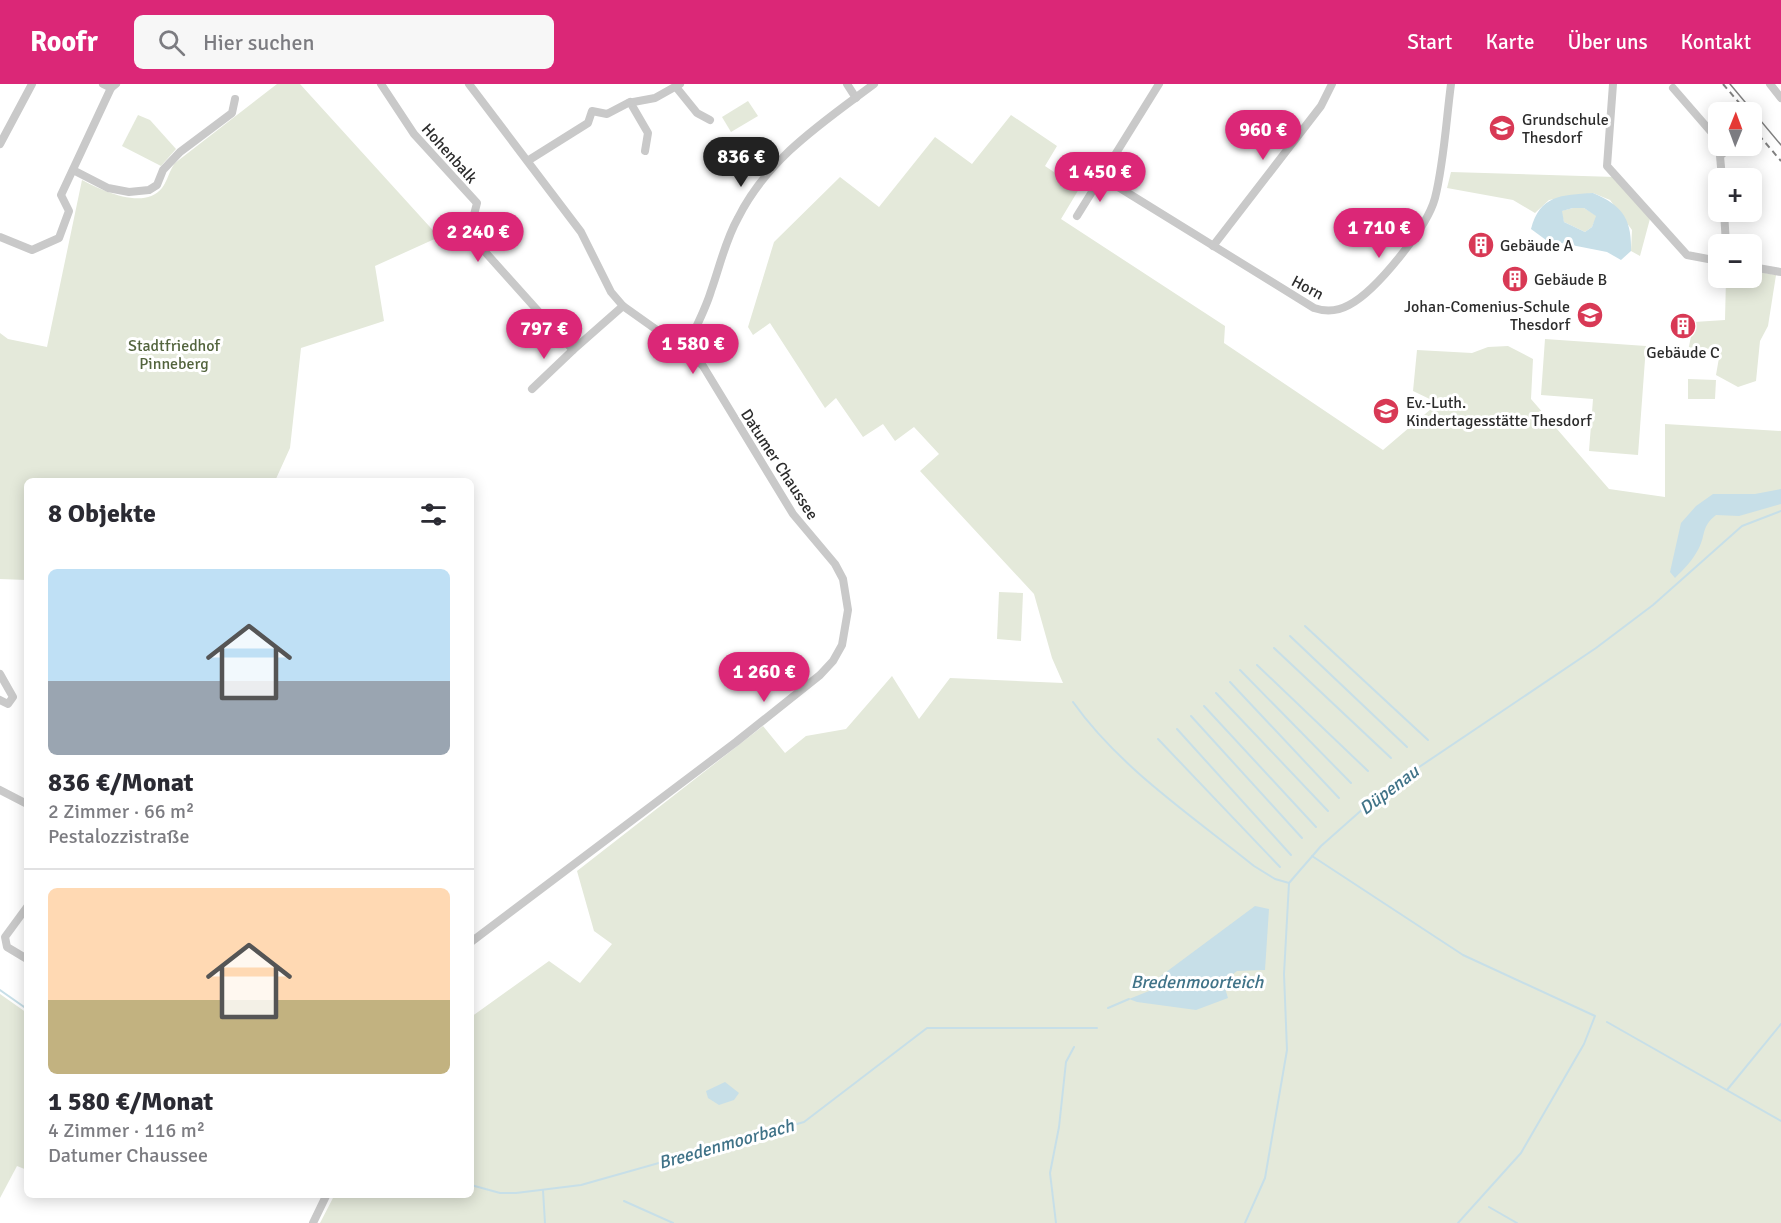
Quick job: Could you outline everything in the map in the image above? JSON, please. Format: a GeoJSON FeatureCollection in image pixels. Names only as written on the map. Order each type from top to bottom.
{"type":"FeatureCollection","features":[{"type":"Feature","properties":{"kind":"street"},"geometry":{"type":"LineString","coordinates":[[0,144],[32,84]]}},
{"type":"Feature","properties":{"kind":"street","name":"Hohenbalk"},"geometry":{"type":"LineString","coordinates":[[381,84],[414,134],[477,203],[469,234],[573,350]]}},
{"type":"Feature","properties":{"kind":"street","name":"Datumer Chaussee"},"geometry":{"type":"LineString","coordinates":[[469,84],[529,160],[581,232],[611,292],[623,306],[685,350],[703,366],[794,514],[835,564],[843,579],[848,610],[842,645],[833,661],[820,675],[736,742],[474,940]]}},
{"type":"Feature","properties":{"kind":"street"},"geometry":{"type":"LineString","coordinates":[[847,84],[856,98]]}},
{"type":"Feature","properties":{"kind":"street"},"geometry":{"type":"LineString","coordinates":[[685,350],[711,293],[738,216],[759,184],[791,147],[874,84]]}},
{"type":"Feature","properties":{"kind":"street"},"geometry":{"type":"LineString","coordinates":[[1077,216],[1159,84]]}},
{"type":"Feature","properties":{"kind":"street"},"geometry":{"type":"LineString","coordinates":[[1213,246],[1321,106],[1332,84]]}},
{"type":"Feature","properties":{"kind":"street","name":"Horn"},"geometry":{"type":"LineString","coordinates":[[1102,177],[1314,308],[1325,311],[1350,305],[1384,273],[1424,224],[1434,200],[1451,84]]}},
{"type":"Feature","properties":{"kind":"street"},"geometry":{"type":"LineString","coordinates":[[1613,84],[1607,166],[1687,255],[1708,259]]}},
{"type":"Feature","properties":{"kind":"street"},"geometry":{"type":"LineString","coordinates":[[1770,84],[1781,98]]}},
{"type":"Feature","properties":{"kind":"street"},"geometry":{"type":"LineString","coordinates":[[0,237],[32,250],[59,238],[69,211],[61,195],[107,102],[110,85]]}},
{"type":"Feature","properties":{"kind":"street"},"geometry":{"type":"LineString","coordinates":[[529,160],[588,123],[592,111],[607,114],[630,102],[655,98],[678,86],[697,113],[710,120]]}},
{"type":"Feature","properties":{"kind":"street"},"geometry":{"type":"LineString","coordinates":[[1673,88],[1708,128]]}},
{"type":"Feature","properties":{"kind":"street"},"geometry":{"type":"LineString","coordinates":[[73,170],[108,188],[129,192],[149,190],[158,184],[163,170],[180,152],[232,113],[235,99]]}},
{"type":"Feature","properties":{"kind":"street"},"geometry":{"type":"LineString","coordinates":[[630,102],[648,133],[645,151]]}},
{"type":"Feature","properties":{"kind":"street"},"geometry":{"type":"LineString","coordinates":[[1762,269],[1781,272]]}},
{"type":"Feature","properties":{"kind":"street"},"geometry":{"type":"LineString","coordinates":[[532,389],[623,306]]}},
{"type":"Feature","properties":{"kind":"street"},"geometry":{"type":"LineString","coordinates":[[0,674],[13,697],[8,704],[0,700]]}},
{"type":"Feature","properties":{"kind":"street"},"geometry":{"type":"LineString","coordinates":[[0,790],[24,802]]}},
{"type":"Feature","properties":{"kind":"street"},"geometry":{"type":"LineString","coordinates":[[24,911],[5,937],[7,947],[24,957]]}},
{"type":"Feature","properties":{"kind":"street"},"geometry":{"type":"LineString","coordinates":[[313,1223],[325,1198]]}},
{"type":"Feature","properties":{"kind":"green space","name":"Stadtfriedhof Pinneberg"},"geometry":{"type":"Polygon","coordinates":[[[277,84],[300,84],[439,237],[375,266],[384,321],[301,348],[290,448],[276,478],[24,478],[24,580],[0,579],[0,333],[8,339],[47,347],[82,180],[111,193],[145,198],[154,195],[162,188],[175,163],[277,84]]]}},
{"type":"Feature","properties":{"kind":"green space"},"geometry":{"type":"Polygon","coordinates":[[[748,101],[758,116],[731,132],[722,117],[748,101]]]}},
{"type":"Feature","properties":{"kind":"green space"},"geometry":{"type":"Polygon","coordinates":[[[138,115],[150,120],[176,149],[161,166],[122,146],[138,115]]]}},
{"type":"Feature","properties":{"kind":"green space"},"geometry":{"type":"Polygon","coordinates":[[[1011,115],[1057,146],[1045,166],[1079,189],[1061,219],[1225,326],[1224,343],[1383,450],[1438,403],[1413,391],[1417,350],[1472,353],[1488,347],[1508,346],[1533,359],[1531,399],[1609,489],[1665,497],[1665,424],[1781,431],[1781,1223],[320,1223],[333,1198],[474,1198],[474,1015],[549,961],[580,983],[612,944],[594,931],[577,871],[763,726],[785,753],[806,736],[846,729],[892,676],[919,719],[950,678],[1063,683],[1052,658],[1034,594],[920,471],[939,454],[914,427],[895,441],[883,424],[863,437],[836,398],[825,408],[770,323],[753,335],[748,327],[774,242],[840,177],[879,207],[935,137],[972,164],[1011,115]]]}},
{"type":"Feature","properties":{"kind":"green space"},"geometry":{"type":"Polygon","coordinates":[[[1451,172],[1616,177],[1651,215],[1640,256],[1631,251],[1632,230],[1610,200],[1593,193],[1549,200],[1535,213],[1513,200],[1447,188],[1451,172]]]}},
{"type":"Feature","properties":{"kind":"green space"},"geometry":{"type":"Polygon","coordinates":[[[1584,208],[1597,216],[1592,227],[1585,232],[1564,222],[1561,211],[1584,208]]]}},
{"type":"Feature","properties":{"kind":"green space"},"geometry":{"type":"Polygon","coordinates":[[[1762,273],[1776,275],[1768,326],[1760,341],[1756,381],[1738,387],[1716,375],[1720,352],[1705,348],[1704,352],[1688,351],[1694,322],[1725,320],[1726,288],[1762,288],[1762,273]]]}},
{"type":"Feature","properties":{"kind":"green space"},"geometry":{"type":"Polygon","coordinates":[[[1545,339],[1646,346],[1638,455],[1589,451],[1593,399],[1541,395],[1545,339]]]}},
{"type":"Feature","properties":{"kind":"green space"},"geometry":{"type":"Polygon","coordinates":[[[1688,379],[1716,380],[1715,399],[1688,399],[1688,379]]]}},
{"type":"Feature","properties":{"kind":"green space"},"geometry":{"type":"Polygon","coordinates":[[[999,592],[1023,593],[1021,641],[997,639],[999,592]]]}},
{"type":"Feature","properties":{"kind":"green space"},"geometry":{"type":"Polygon","coordinates":[[[0,994],[24,1011],[24,1169],[17,1166],[0,1198],[0,994]]]}},
{"type":"Feature","properties":{"kind":"water"},"geometry":{"type":"Polygon","coordinates":[[[1593,193],[1603,198],[1618,208],[1623,215],[1630,230],[1631,251],[1621,260],[1607,252],[1546,240],[1531,229],[1540,209],[1546,203],[1562,196],[1593,193]],[[1584,208],[1562,211],[1564,222],[1585,232],[1592,227],[1596,216],[1584,208]]]}},
{"type":"Feature","properties":{"kind":"water"},"geometry":{"type":"Polygon","coordinates":[[[1781,489],[1781,504],[1739,516],[1716,515],[1706,527],[1699,548],[1691,560],[1675,578],[1670,572],[1681,523],[1696,506],[1713,494],[1755,494],[1781,489]]]}},
{"type":"Feature","properties":{"kind":"water","name":"Bredenmoorteich"},"geometry":{"type":"Polygon","coordinates":[[[1255,906],[1269,909],[1265,970],[1237,971],[1223,982],[1228,998],[1196,1010],[1129,999],[1149,991],[1150,984],[1255,906]]]}},
{"type":"Feature","properties":{"kind":"water"},"geometry":{"type":"Polygon","coordinates":[[[725,1082],[739,1093],[734,1100],[719,1105],[708,1098],[706,1091],[725,1082]]]}},
{"type":"Feature","properties":{"kind":"waterway","name":"Düpenau"},"geometry":{"type":"LineString","coordinates":[[1245,1223],[1265,1178],[1287,1050],[1284,974],[1289,883],[1321,846],[1382,792],[1596,648],[1653,605],[1742,526],[1781,511]]}},
{"type":"Feature","properties":{"kind":"waterway"},"geometry":{"type":"LineString","coordinates":[[1305,626],[1428,740]]}},
{"type":"Feature","properties":{"kind":"waterway"},"geometry":{"type":"LineString","coordinates":[[1290,636],[1407,747]]}},
{"type":"Feature","properties":{"kind":"waterway"},"geometry":{"type":"LineString","coordinates":[[1274,648],[1391,758]]}},
{"type":"Feature","properties":{"kind":"waterway"},"geometry":{"type":"LineString","coordinates":[[1257,665],[1368,771]]}},
{"type":"Feature","properties":{"kind":"waterway"},"geometry":{"type":"LineString","coordinates":[[1240,670],[1351,783]]}},
{"type":"Feature","properties":{"kind":"waterway"},"geometry":{"type":"LineString","coordinates":[[1230,682],[1339,798]]}},
{"type":"Feature","properties":{"kind":"waterway"},"geometry":{"type":"LineString","coordinates":[[1216,693],[1328,811]]}},
{"type":"Feature","properties":{"kind":"waterway"},"geometry":{"type":"LineString","coordinates":[[1073,702],[1112,748],[1158,790],[1254,866],[1275,879],[1289,883]]}},
{"type":"Feature","properties":{"kind":"waterway"},"geometry":{"type":"LineString","coordinates":[[1204,706],[1316,827]]}},
{"type":"Feature","properties":{"kind":"waterway"},"geometry":{"type":"LineString","coordinates":[[1191,716],[1302,838]]}},
{"type":"Feature","properties":{"kind":"waterway"},"geometry":{"type":"LineString","coordinates":[[1177,729],[1291,855]]}},
{"type":"Feature","properties":{"kind":"waterway"},"geometry":{"type":"LineString","coordinates":[[1158,739],[1280,867]]}},
{"type":"Feature","properties":{"kind":"waterway"},"geometry":{"type":"LineString","coordinates":[[1312,856],[1463,955],[1595,1016],[1584,1044],[1521,1153],[1458,1223]]}},
{"type":"Feature","properties":{"kind":"waterway","name":"Breedenmoorbach"},"geometry":{"type":"LineString","coordinates":[[0,990],[24,1007]]}},
{"type":"Feature","properties":{"kind":"waterway"},"geometry":{"type":"LineString","coordinates":[[1108,1008],[1129,999]]}},
{"type":"Feature","properties":{"kind":"waterway"},"geometry":{"type":"LineString","coordinates":[[1607,1022],[1781,1121]]}},
{"type":"Feature","properties":{"kind":"waterway"},"geometry":{"type":"LineString","coordinates":[[1727,1090],[1781,1024]]}},
{"type":"Feature","properties":{"kind":"waterway","name":"Breedenmoorbach"},"geometry":{"type":"LineString","coordinates":[[474,1186],[500,1193],[516,1193],[581,1185],[804,1122],[927,1028],[1097,1028]]}},
{"type":"Feature","properties":{"kind":"waterway"},"geometry":{"type":"LineString","coordinates":[[1056,1223],[1050,1173],[1059,1127],[1066,1062],[1074,1047]]}},
{"type":"Feature","properties":{"kind":"waterway"},"geometry":{"type":"LineString","coordinates":[[543,1190],[545,1223]]}},
{"type":"Feature","properties":{"kind":"waterway"},"geometry":{"type":"LineString","coordinates":[[624,1201],[673,1223]]}},
{"type":"Feature","properties":{"kind":"waterway"},"geometry":{"type":"LineString","coordinates":[[1489,1207],[1517,1223]]}},
{"type":"Feature","properties":{"kind":"tram line"},"geometry":{"type":"LineString","coordinates":[[1730,84],[1781,145]]}},
{"type":"Feature","properties":{"kind":"railway"},"geometry":{"type":"LineString","coordinates":[[1723,84],[1738,102]]}},
{"type":"Feature","properties":{"kind":"railway"},"geometry":{"type":"LineString","coordinates":[[1762,139],[1781,161]]}},
{"type":"Feature","properties":{"kind":"place","name":"Grundschule Thesdorf"},"geometry":{"type":"Point","coordinates":[1502,128]}},
{"type":"Feature","properties":{"kind":"place","name":"Gebäude A"},"geometry":{"type":"Point","coordinates":[1481,245]}},
{"type":"Feature","properties":{"kind":"place","name":"Gebäude B"},"geometry":{"type":"Point","coordinates":[1515,279]}},
{"type":"Feature","properties":{"kind":"place","name":"Johan-Comenius-Schule Thesdorf"},"geometry":{"type":"Point","coordinates":[1590,315]}},
{"type":"Feature","properties":{"kind":"place","name":"Gebäude C"},"geometry":{"type":"Point","coordinates":[1683,326]}},
{"type":"Feature","properties":{"kind":"place","name":"Ev.-Luth. Kindertagesstätte Thesdorf"},"geometry":{"type":"Point","coordinates":[1386,411]}}]}
